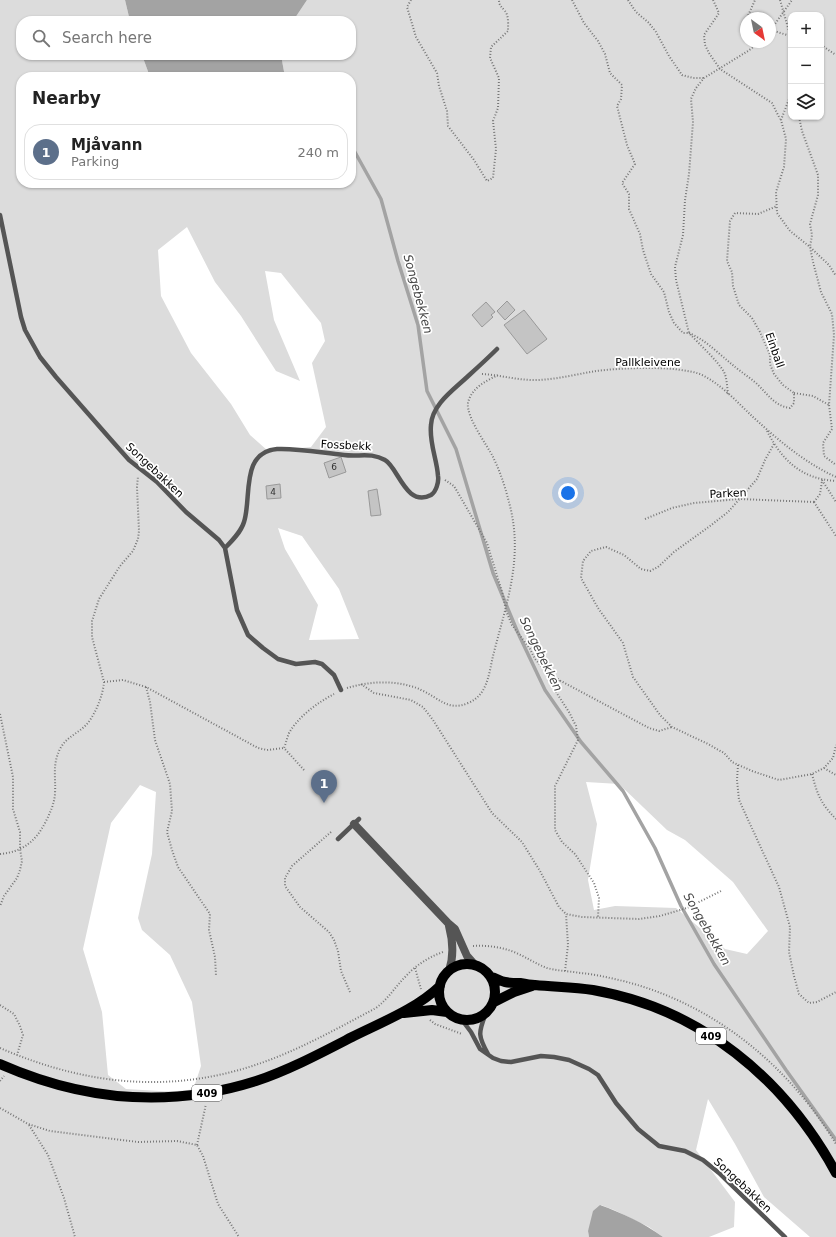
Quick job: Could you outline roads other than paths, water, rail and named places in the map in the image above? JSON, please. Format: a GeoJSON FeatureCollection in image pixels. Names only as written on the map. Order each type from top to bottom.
{"type":"FeatureCollection","features":[{"type":"Feature","properties":{"kind":"main road"},"geometry":{"type":"LineString","coordinates":[[449,971],[461,965],[475,965]]}},
{"type":"Feature","properties":{"kind":"main road","name":"409"},"geometry":{"type":"LineString","coordinates":[[475,965],[484,970],[491,977],[506,982],[577,988],[616,995],[654,1007],[707,1033],[743,1058],[779,1092],[812,1134],[836,1173]]}},
{"type":"Feature","properties":{"kind":"main road","name":"409"},"geometry":{"type":"LineString","coordinates":[[5,1066],[32,1078],[64,1087],[106,1095],[133,1098],[166,1098],[209,1093],[244,1084],[286,1070],[402,1013],[427,998],[440,986],[445,975],[449,971]]}},
{"type":"Feature","properties":{"kind":"main road"},"geometry":{"type":"LineString","coordinates":[[491,977],[495,989],[494,1002]]}},
{"type":"Feature","properties":{"kind":"main road","name":"409"},"geometry":{"type":"LineString","coordinates":[[486,1013],[494,1002],[514,992],[534,985]]}},
{"type":"Feature","properties":{"kind":"main road"},"geometry":{"type":"LineString","coordinates":[[440,986],[439,997],[447,1012]]}},
{"type":"Feature","properties":{"kind":"main road","name":"409"},"geometry":{"type":"LineString","coordinates":[[402,1013],[432,1010],[447,1012],[451,1016],[462,1020]]}},
{"type":"Feature","properties":{"kind":"main road"},"geometry":{"type":"LineString","coordinates":[[462,1020],[475,1020],[486,1013]]}},
{"type":"Feature","properties":{"kind":"street"},"geometry":{"type":"LineString","coordinates":[[357,822],[455,929],[467,956],[475,965]]}},
{"type":"Feature","properties":{"kind":"street"},"geometry":{"type":"LineString","coordinates":[[448,923],[453,950],[452,963],[449,971]]}},
{"type":"Feature","properties":{"kind":"lane","name":"Songebakken"},"geometry":{"type":"LineString","coordinates":[[0,214],[21,318],[25,330],[40,357],[129,460],[157,482],[186,512],[219,540],[225,548]]}},
{"type":"Feature","properties":{"kind":"lane","name":"Fossbekk"},"geometry":{"type":"LineString","coordinates":[[225,548],[241,529],[245,520],[252,466],[258,458],[268,451],[277,449],[350,456],[375,455],[387,461],[409,492],[421,497],[433,493],[436,489],[438,476],[431,442],[430,425],[436,408],[445,397],[497,349]]}},
{"type":"Feature","properties":{"kind":"lane"},"geometry":{"type":"LineString","coordinates":[[225,548],[237,610],[248,634],[278,659],[296,664],[315,662],[322,664],[334,675],[341,690]]}},
{"type":"Feature","properties":{"kind":"lane"},"geometry":{"type":"LineString","coordinates":[[338,839],[357,822]]}},
{"type":"Feature","properties":{"kind":"lane"},"geometry":{"type":"LineString","coordinates":[[486,1013],[481,1026],[480,1034],[481,1042],[489,1056]]}},
{"type":"Feature","properties":{"kind":"lane"},"geometry":{"type":"LineString","coordinates":[[462,1020],[471,1032],[480,1049],[489,1056]]}},
{"type":"Feature","properties":{"kind":"lane","name":"Songebakken"},"geometry":{"type":"LineString","coordinates":[[489,1056],[506,1062],[516,1062],[541,1056],[563,1058],[583,1065],[598,1075],[616,1103],[638,1129],[659,1146],[685,1152],[702,1160],[719,1173],[786,1237]]}},
{"type":"Feature","properties":{"kind":"waterway","name":"Songebekken"},"geometry":{"type":"LineString","coordinates":[[356,154],[381,199],[418,325],[427,391],[456,449],[493,573],[518,633],[545,690],[581,742],[623,791],[655,848],[681,906],[714,964],[786,1070],[836,1140]]}},
{"type":"Feature","properties":{"kind":"place","name":"Mjåvann"},"geometry":{"type":"Point","coordinates":[324,803]}}]}
